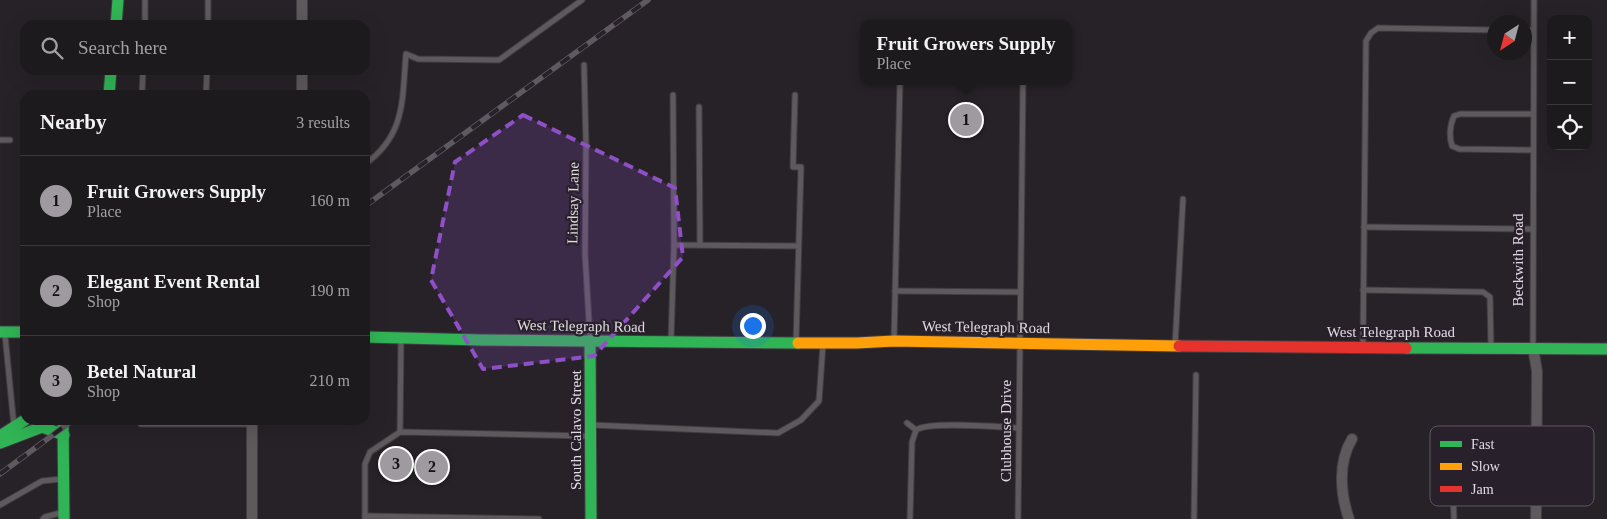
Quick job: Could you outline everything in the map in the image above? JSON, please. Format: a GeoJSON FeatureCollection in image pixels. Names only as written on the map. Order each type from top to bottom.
{"type":"FeatureCollection","features":[{"type":"Feature","properties":{"kind":"main road"},"geometry":{"type":"LineString","coordinates":[[116,20],[118,0]]}},
{"type":"Feature","properties":{"kind":"main road"},"geometry":{"type":"LineString","coordinates":[[109,90],[111,75]]}},
{"type":"Feature","properties":{"kind":"main road"},"geometry":{"type":"LineString","coordinates":[[2,332],[20,332]]}},
{"type":"Feature","properties":{"kind":"main road","name":"West Telegraph Road"},"geometry":{"type":"LineString","coordinates":[[370,337],[857,344],[894,340],[1175,346],[1607,349]]}},
{"type":"Feature","properties":{"kind":"main road","name":"South Calavo Street"},"geometry":{"type":"LineString","coordinates":[[590,341],[591,519]]}},
{"type":"Feature","properties":{"kind":"main road"},"geometry":{"type":"LineString","coordinates":[[0,436],[20,423]]}},
{"type":"Feature","properties":{"kind":"main road"},"geometry":{"type":"LineString","coordinates":[[63,425],[64,516]]}},
{"type":"Feature","properties":{"kind":"main road"},"geometry":{"type":"LineString","coordinates":[[0,443],[42,427],[64,435]]}},
{"type":"Feature","properties":{"kind":"street"},"geometry":{"type":"LineString","coordinates":[[302,0],[302,20]]}},
{"type":"Feature","properties":{"kind":"street"},"geometry":{"type":"LineString","coordinates":[[302,75],[302,90]]}},
{"type":"Feature","properties":{"kind":"street","name":"Beckwith Road"},"geometry":{"type":"LineString","coordinates":[[1533,348],[1536,371],[1536,426]]}},
{"type":"Feature","properties":{"kind":"street"},"geometry":{"type":"LineString","coordinates":[[252,425],[252,519]]}},
{"type":"Feature","properties":{"kind":"street"},"geometry":{"type":"LineString","coordinates":[[1349,519],[1346,510],[1342,463],[1345,450],[1352,439]]}},
{"type":"Feature","properties":{"kind":"street","name":"Beckwith Road"},"geometry":{"type":"LineString","coordinates":[[1536,506],[1536,519]]}},
{"type":"Feature","properties":{"kind":"lane"},"geometry":{"type":"LineString","coordinates":[[145,20],[146,0]]}},
{"type":"Feature","properties":{"kind":"lane"},"geometry":{"type":"LineString","coordinates":[[208,0],[208,20]]}},
{"type":"Feature","properties":{"kind":"lane"},"geometry":{"type":"LineString","coordinates":[[370,160],[384,147],[393,134],[399,120],[406,54],[418,60],[499,60],[582,0]]}},
{"type":"Feature","properties":{"kind":"lane","name":"Beckwith Road"},"geometry":{"type":"LineString","coordinates":[[1533,348],[1534,0]]}},
{"type":"Feature","properties":{"kind":"lane"},"geometry":{"type":"LineString","coordinates":[[1363,348],[1366,41],[1371,33],[1378,28],[1487,30]]}},
{"type":"Feature","properties":{"kind":"lane","name":"Lindsay Lane"},"geometry":{"type":"LineString","coordinates":[[584,65],[586,108],[585,253],[590,341]]}},
{"type":"Feature","properties":{"kind":"lane"},"geometry":{"type":"LineString","coordinates":[[142,90],[143,75]]}},
{"type":"Feature","properties":{"kind":"lane"},"geometry":{"type":"LineString","coordinates":[[206,90],[207,75]]}},
{"type":"Feature","properties":{"kind":"lane"},"geometry":{"type":"LineString","coordinates":[[894,340],[900,85]]}},
{"type":"Feature","properties":{"kind":"lane","name":"Clubhouse Drive"},"geometry":{"type":"LineString","coordinates":[[1018,519],[1023,85]]}},
{"type":"Feature","properties":{"kind":"lane"},"geometry":{"type":"LineString","coordinates":[[672,342],[674,245],[673,95]]}},
{"type":"Feature","properties":{"kind":"lane"},"geometry":{"type":"LineString","coordinates":[[796,96],[793,167],[801,167],[796,343]]}},
{"type":"Feature","properties":{"kind":"lane"},"geometry":{"type":"LineString","coordinates":[[699,107],[700,245]]}},
{"type":"Feature","properties":{"kind":"lane"},"geometry":{"type":"LineString","coordinates":[[1533,114],[1460,114],[1454,116],[1451,122],[1450,139],[1452,146],[1459,149],[1533,150]]}},
{"type":"Feature","properties":{"kind":"lane"},"geometry":{"type":"LineString","coordinates":[[0,140],[10,140]]}},
{"type":"Feature","properties":{"kind":"lane"},"geometry":{"type":"LineString","coordinates":[[1175,346],[1183,200]]}},
{"type":"Feature","properties":{"kind":"lane"},"geometry":{"type":"LineString","coordinates":[[1364,228],[1533,229]]}},
{"type":"Feature","properties":{"kind":"lane"},"geometry":{"type":"LineString","coordinates":[[674,245],[798,246]]}},
{"type":"Feature","properties":{"kind":"lane"},"geometry":{"type":"LineString","coordinates":[[1363,290],[1483,292],[1490,297],[1491,348]]}},
{"type":"Feature","properties":{"kind":"lane"},"geometry":{"type":"LineString","coordinates":[[895,291],[1020,292]]}},
{"type":"Feature","properties":{"kind":"lane"},"geometry":{"type":"LineString","coordinates":[[2,332],[14,426]]}},
{"type":"Feature","properties":{"kind":"lane"},"geometry":{"type":"LineString","coordinates":[[400,432],[401,338]]}},
{"type":"Feature","properties":{"kind":"lane"},"geometry":{"type":"LineString","coordinates":[[539,519],[365,517],[365,464],[370,452],[400,432],[591,431],[778,433],[801,420],[819,401],[823,343]]}},
{"type":"Feature","properties":{"kind":"lane"},"geometry":{"type":"LineString","coordinates":[[1194,519],[1196,375]]}},
{"type":"Feature","properties":{"kind":"lane"},"geometry":{"type":"LineString","coordinates":[[907,423],[916,430]]}},
{"type":"Feature","properties":{"kind":"lane"},"geometry":{"type":"LineString","coordinates":[[910,519],[912,442],[916,430],[920,427],[934,426],[1019,428]]}},
{"type":"Feature","properties":{"kind":"lane"},"geometry":{"type":"LineString","coordinates":[[0,505],[42,481],[64,478]]}},
{"type":"Feature","properties":{"kind":"lane"},"geometry":{"type":"LineString","coordinates":[[1453,506],[1454,519]]}},
{"type":"Feature","properties":{"kind":"lane"},"geometry":{"type":"LineString","coordinates":[[43,519],[45,517],[64,516]]}},
{"type":"Feature","properties":{"kind":"highlighted area"},"geometry":{"type":"Polygon","coordinates":[[[523,115],[675,188],[683,257],[594,356],[483,369],[431,280],[455,162],[523,115]]]}},
{"type":"Feature","properties":{"kind":"railway"},"geometry":{"type":"LineString","coordinates":[[370,202],[648,0]]}},
{"type":"Feature","properties":{"kind":"railway"},"geometry":{"type":"LineString","coordinates":[[0,474],[66,425]]}},
{"type":"Feature","properties":{"kind":"traffic: fast"},"geometry":{"type":"LineString","coordinates":[[116,20],[118,0]]}},
{"type":"Feature","properties":{"kind":"traffic: fast"},"geometry":{"type":"LineString","coordinates":[[109,90],[111,75]]}},
{"type":"Feature","properties":{"kind":"traffic: fast"},"geometry":{"type":"LineString","coordinates":[[0,332],[20,332]]}},
{"type":"Feature","properties":{"kind":"traffic: fast"},"geometry":{"type":"LineString","coordinates":[[370,337],[798,343]]}},
{"type":"Feature","properties":{"kind":"traffic: fast"},"geometry":{"type":"LineString","coordinates":[[590,341],[591,519]]}},
{"type":"Feature","properties":{"kind":"traffic: fast"},"geometry":{"type":"LineString","coordinates":[[1406,348],[1607,349]]}},
{"type":"Feature","properties":{"kind":"traffic: fast"},"geometry":{"type":"LineString","coordinates":[[0,436],[20,423]]}},
{"type":"Feature","properties":{"kind":"traffic: fast"},"geometry":{"type":"LineString","coordinates":[[63,425],[64,519]]}},
{"type":"Feature","properties":{"kind":"traffic: fast"},"geometry":{"type":"LineString","coordinates":[[0,443],[42,427],[64,435]]}},
{"type":"Feature","properties":{"kind":"traffic: slow"},"geometry":{"type":"LineString","coordinates":[[798,343],[894,341],[1179,346]]}},
{"type":"Feature","properties":{"kind":"traffic: jam"},"geometry":{"type":"LineString","coordinates":[[1179,346],[1406,348]]}},
{"type":"Feature","properties":{"kind":"place","name":"Fruit Growers Supply"},"geometry":{"type":"Point","coordinates":[966,120]}},
{"type":"Feature","properties":{"kind":"place","name":"Betel Natural"},"geometry":{"type":"Point","coordinates":[396,464]}},
{"type":"Feature","properties":{"kind":"place","name":"Elegant Event Rental"},"geometry":{"type":"Point","coordinates":[432,467]}}]}
